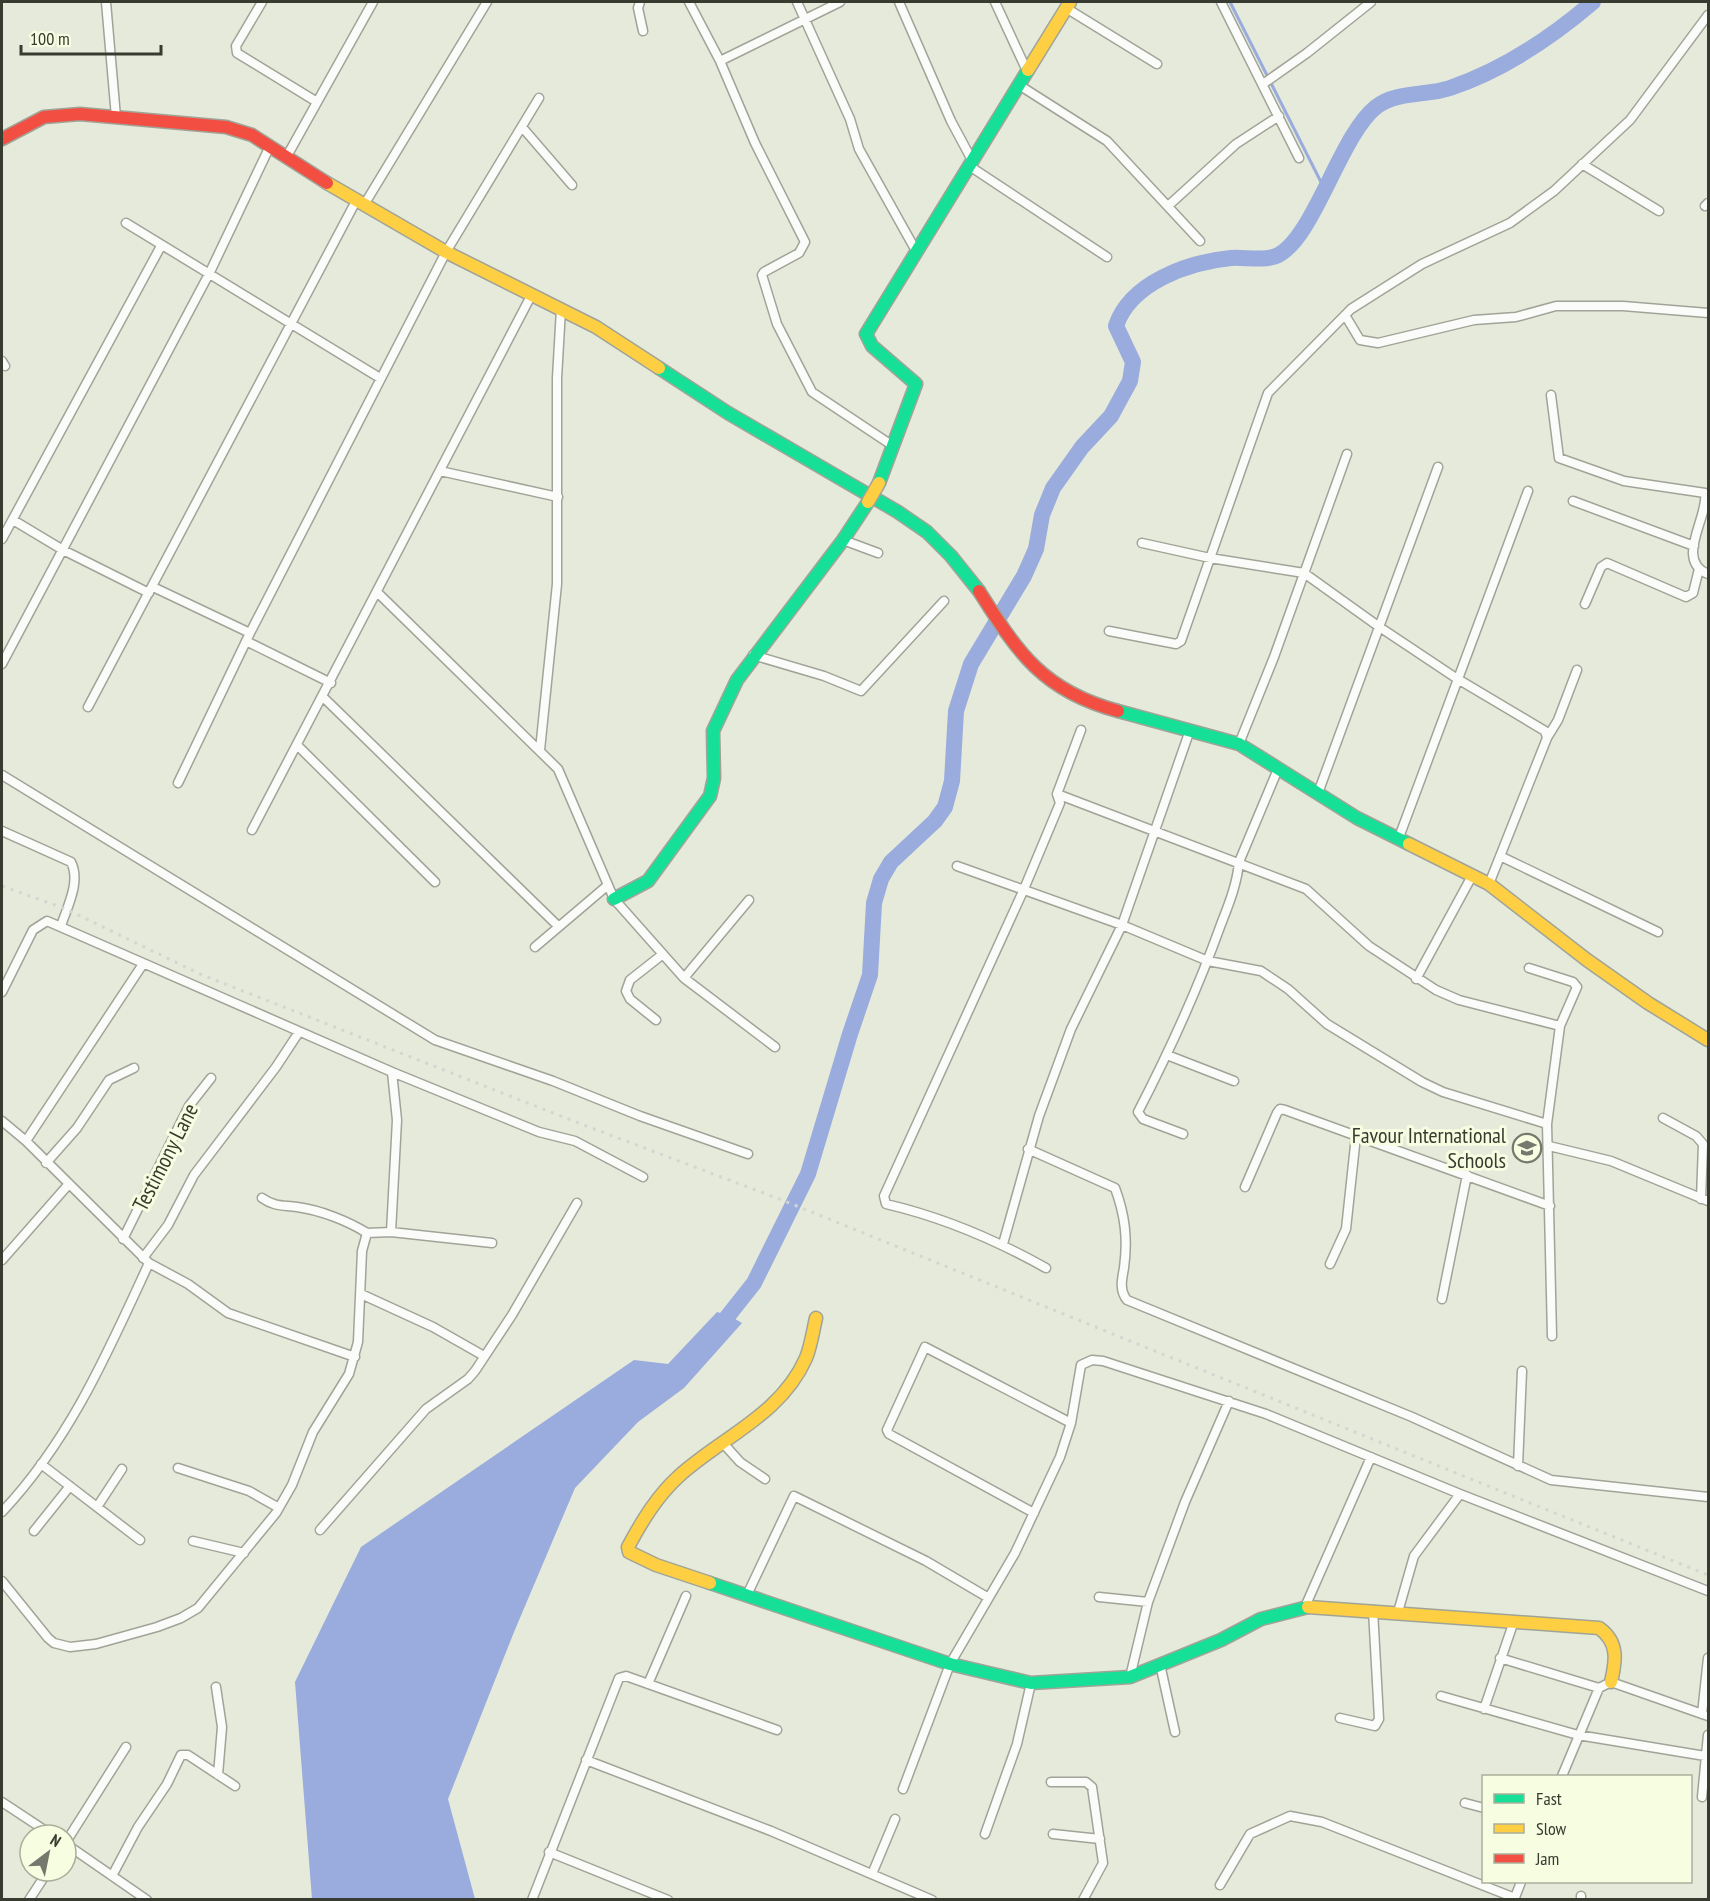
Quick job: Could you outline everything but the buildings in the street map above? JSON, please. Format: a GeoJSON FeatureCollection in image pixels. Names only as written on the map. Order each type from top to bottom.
{"type":"FeatureCollection","features":[{"type":"Feature","properties":{"kind":"street"},"geometry":{"type":"LineString","coordinates":[[106,2],[116,117]]}},
{"type":"Feature","properties":{"kind":"street"},"geometry":{"type":"LineString","coordinates":[[262,2],[236,46],[237,53],[317,102]]}},
{"type":"Feature","properties":{"kind":"street"},"geometry":{"type":"LineString","coordinates":[[287,156],[373,2]]}},
{"type":"Feature","properties":{"kind":"street"},"geometry":{"type":"LineString","coordinates":[[88,707],[291,323],[360,203],[487,2]]}},
{"type":"Feature","properties":{"kind":"street"},"geometry":{"type":"LineString","coordinates":[[640,2],[638,8],[643,31]]}},
{"type":"Feature","properties":{"kind":"street"},"geometry":{"type":"LineString","coordinates":[[689,2],[720,61],[755,144],[805,242],[800,253],[762,275],[777,324],[794,360],[816,396],[893,446]]}},
{"type":"Feature","properties":{"kind":"street"},"geometry":{"type":"LineString","coordinates":[[797,2],[850,119],[859,148],[915,249]]}},
{"type":"Feature","properties":{"kind":"street"},"geometry":{"type":"LineString","coordinates":[[720,61],[840,2]]}},
{"type":"Feature","properties":{"kind":"street"},"geometry":{"type":"LineString","coordinates":[[899,2],[972,164],[1107,257]]}},
{"type":"Feature","properties":{"kind":"street"},"geometry":{"type":"LineString","coordinates":[[995,2],[1027,71]]}},
{"type":"Feature","properties":{"kind":"street"},"geometry":{"type":"LineString","coordinates":[[1221,2],[1267,82],[1279,116],[1299,158]]}},
{"type":"Feature","properties":{"kind":"street"},"geometry":{"type":"LineString","coordinates":[[1267,82],[1371,2]]}},
{"type":"Feature","properties":{"kind":"street"},"geometry":{"type":"LineString","coordinates":[[614,899],[648,881],[710,796],[714,778],[713,731],[737,680],[753,655],[843,540],[879,483],[916,384],[872,346],[866,334],[915,249],[972,164],[1068,5],[1157,64]]}},
{"type":"Feature","properties":{"kind":"street"},"geometry":{"type":"LineString","coordinates":[[1109,631],[1179,644],[1239,479],[1265,397],[1345,315],[1388,284],[1422,264],[1510,224],[1544,199],[1630,120],[1708,15]]}},
{"type":"Feature","properties":{"kind":"street"},"geometry":{"type":"LineString","coordinates":[[1019,85],[1099,135],[1200,241]]}},
{"type":"Feature","properties":{"kind":"street"},"geometry":{"type":"LineString","coordinates":[[178,783],[248,637],[446,252],[539,98]]}},
{"type":"Feature","properties":{"kind":"street"},"geometry":{"type":"LineString","coordinates":[[2,139],[34,121],[55,114],[226,127],[252,135],[360,203],[446,252],[596,327],[728,413],[898,512],[927,532],[951,556],[978,590],[1013,645],[1047,679],[1099,706],[1239,744],[1318,794],[1398,840],[1489,884],[1587,960],[1648,1003],[1708,1040]]}},
{"type":"Feature","properties":{"kind":"street"},"geometry":{"type":"LineString","coordinates":[[1168,206],[1236,144],[1279,116]]}},
{"type":"Feature","properties":{"kind":"street"},"geometry":{"type":"LineString","coordinates":[[522,127],[572,185]]}},
{"type":"Feature","properties":{"kind":"street"},"geometry":{"type":"LineString","coordinates":[[2,664],[210,272],[270,146]]}},
{"type":"Feature","properties":{"kind":"street"},"geometry":{"type":"LineString","coordinates":[[1582,164],[1659,211]]}},
{"type":"Feature","properties":{"kind":"street"},"geometry":{"type":"LineString","coordinates":[[126,223],[161,246],[210,272],[380,378]]}},
{"type":"Feature","properties":{"kind":"street"},"geometry":{"type":"LineString","coordinates":[[3,531],[13,520],[161,246]]}},
{"type":"Feature","properties":{"kind":"street"},"geometry":{"type":"LineString","coordinates":[[252,830],[331,683],[532,294]]}},
{"type":"Feature","properties":{"kind":"street"},"geometry":{"type":"LineString","coordinates":[[1345,315],[1360,340],[1378,342],[1473,320],[1516,317],[1556,306],[1623,306],[1708,313]]}},
{"type":"Feature","properties":{"kind":"street"},"geometry":{"type":"LineString","coordinates":[[540,750],[557,584],[557,378],[561,309]]}},
{"type":"Feature","properties":{"kind":"street"},"geometry":{"type":"LineString","coordinates":[[1551,395],[1556,454],[1559,458],[1624,481],[1705,493],[1694,546],[1695,564],[1708,574]]}},
{"type":"Feature","properties":{"kind":"street"},"geometry":{"type":"LineString","coordinates":[[1239,744],[1347,454]]}},
{"type":"Feature","properties":{"kind":"street"},"geometry":{"type":"LineString","coordinates":[[1318,794],[1438,467]]}},
{"type":"Feature","properties":{"kind":"street"},"geometry":{"type":"LineString","coordinates":[[440,471],[558,497]]}},
{"type":"Feature","properties":{"kind":"street"},"geometry":{"type":"LineString","coordinates":[[1398,840],[1456,678],[1528,491]]}},
{"type":"Feature","properties":{"kind":"street"},"geometry":{"type":"LineString","coordinates":[[1573,501],[1694,546]]}},
{"type":"Feature","properties":{"kind":"street"},"geometry":{"type":"LineString","coordinates":[[13,520],[63,550],[248,637],[331,683]]}},
{"type":"Feature","properties":{"kind":"street"},"geometry":{"type":"LineString","coordinates":[[843,540],[878,553]]}},
{"type":"Feature","properties":{"kind":"street"},"geometry":{"type":"LineString","coordinates":[[1142,543],[1210,558],[1304,573],[1456,678],[1545,731],[1547,738]]}},
{"type":"Feature","properties":{"kind":"street"},"geometry":{"type":"LineString","coordinates":[[1585,604],[1601,567],[1606,563],[1686,597],[1693,592],[1699,569]]}},
{"type":"Feature","properties":{"kind":"street"},"geometry":{"type":"LineString","coordinates":[[377,592],[540,750],[565,780],[614,899],[684,978],[775,1047]]}},
{"type":"Feature","properties":{"kind":"street"},"geometry":{"type":"LineString","coordinates":[[753,655],[824,676],[861,691],[945,601]]}},
{"type":"Feature","properties":{"kind":"street"},"geometry":{"type":"LineString","coordinates":[[1489,884],[1547,738],[1558,720],[1577,670]]}},
{"type":"Feature","properties":{"kind":"street"},"geometry":{"type":"LineString","coordinates":[[323,697],[558,926]]}},
{"type":"Feature","properties":{"kind":"street"},"geometry":{"type":"LineString","coordinates":[[1046,1268],[1003,1244],[912,1210],[886,1204],[884,1196],[1024,889],[1060,802],[1057,794],[1081,730]]}},
{"type":"Feature","properties":{"kind":"street"},"geometry":{"type":"LineString","coordinates":[[1003,1244],[1028,1149],[1071,1029],[1122,925],[1190,730]]}},
{"type":"Feature","properties":{"kind":"street"},"geometry":{"type":"LineString","coordinates":[[297,745],[435,882]]}},
{"type":"Feature","properties":{"kind":"street"},"geometry":{"type":"LineString","coordinates":[[1183,1134],[1139,1115],[1208,961],[1238,877],[1239,862],[1278,769]]}},
{"type":"Feature","properties":{"kind":"street"},"geometry":{"type":"LineString","coordinates":[[2,775],[435,1040],[553,1081],[640,1116],[748,1154]]}},
{"type":"Feature","properties":{"kind":"street"},"geometry":{"type":"LineString","coordinates":[[1057,794],[1239,862],[1306,890],[1356,935],[1416,979],[1460,1000],[1560,1026]]}},
{"type":"Feature","properties":{"kind":"street"},"geometry":{"type":"LineString","coordinates":[[2,831],[71,862],[75,870],[74,887],[61,926]]}},
{"type":"Feature","properties":{"kind":"street"},"geometry":{"type":"LineString","coordinates":[[1500,856],[1658,932]]}},
{"type":"Feature","properties":{"kind":"street"},"geometry":{"type":"LineString","coordinates":[[957,866],[1122,925],[1208,961],[1245,967],[1276,980],[1327,1024],[1422,1082],[1443,1092],[1547,1124]]}},
{"type":"Feature","properties":{"kind":"street"},"geometry":{"type":"LineString","coordinates":[[1416,979],[1472,876]]}},
{"type":"Feature","properties":{"kind":"street"},"geometry":{"type":"LineString","coordinates":[[535,947],[608,885]]}},
{"type":"Feature","properties":{"kind":"street"},"geometry":{"type":"LineString","coordinates":[[684,978],[749,900]]}},
{"type":"Feature","properties":{"kind":"street"},"geometry":{"type":"LineString","coordinates":[[2,992],[33,930],[47,921],[392,1072],[539,1132],[575,1141],[643,1177]]}},
{"type":"Feature","properties":{"kind":"street"},"geometry":{"type":"LineString","coordinates":[[656,1020],[630,999],[626,991],[630,980],[663,954]]}},
{"type":"Feature","properties":{"kind":"street"},"geometry":{"type":"LineString","coordinates":[[26,1141],[143,964]]}},
{"type":"Feature","properties":{"kind":"street"},"geometry":{"type":"LineString","coordinates":[[1529,968],[1576,984],[1560,1026],[1547,1124],[1552,1336]]}},
{"type":"Feature","properties":{"kind":"street"},"geometry":{"type":"LineString","coordinates":[[2,1512],[41,1464],[87,1395],[146,1261],[194,1175],[276,1067],[299,1032]]}},
{"type":"Feature","properties":{"kind":"street"},"geometry":{"type":"LineString","coordinates":[[1167,1055],[1234,1080]]}},
{"type":"Feature","properties":{"kind":"street"},"geometry":{"type":"LineString","coordinates":[[46,1163],[77,1128],[109,1080],[134,1068]]}},
{"type":"Feature","properties":{"kind":"street"},"geometry":{"type":"LineString","coordinates":[[391,1232],[397,1120],[392,1072]]}},
{"type":"Feature","properties":{"kind":"street","name":"Testimony Lane"},"geometry":{"type":"LineString","coordinates":[[123,1239],[189,1106],[212,1078]]}},
{"type":"Feature","properties":{"kind":"street"},"geometry":{"type":"LineString","coordinates":[[1245,1187],[1280,1109],[1550,1206]]}},
{"type":"Feature","properties":{"kind":"street"},"geometry":{"type":"LineString","coordinates":[[1549,1146],[1611,1161],[1705,1200],[1702,1144],[1696,1136],[1663,1118]]}},
{"type":"Feature","properties":{"kind":"street"},"geometry":{"type":"LineString","coordinates":[[2,1123],[26,1141],[146,1261],[188,1284],[228,1313],[355,1357]]}},
{"type":"Feature","properties":{"kind":"street"},"geometry":{"type":"LineString","coordinates":[[1330,1264],[1346,1229],[1356,1136]]}},
{"type":"Feature","properties":{"kind":"street"},"geometry":{"type":"LineString","coordinates":[[1028,1149],[1116,1188],[1126,1227],[1127,1244],[1121,1287],[1127,1299],[1412,1417],[1551,1480],[1708,1497]]}},
{"type":"Feature","properties":{"kind":"street"},"geometry":{"type":"LineString","coordinates":[[1442,1299],[1467,1175]]}},
{"type":"Feature","properties":{"kind":"street"},"geometry":{"type":"LineString","coordinates":[[2,1260],[68,1185]]}},
{"type":"Feature","properties":{"kind":"street"},"geometry":{"type":"LineString","coordinates":[[262,1198],[278,1206],[295,1206],[315,1211],[356,1226],[368,1233],[391,1232],[492,1243]]}},
{"type":"Feature","properties":{"kind":"street"},"geometry":{"type":"LineString","coordinates":[[320,1530],[426,1409],[468,1379],[512,1315],[577,1203]]}},
{"type":"Feature","properties":{"kind":"street"},"geometry":{"type":"LineString","coordinates":[[2,1581],[48,1638],[54,1643],[70,1647],[96,1644],[181,1618],[198,1608],[279,1508],[292,1485],[317,1425],[346,1379],[355,1357],[360,1328],[362,1251],[368,1233]]}},
{"type":"Feature","properties":{"kind":"street"},"geometry":{"type":"LineString","coordinates":[[361,1294],[433,1327],[484,1356]]}},
{"type":"Feature","properties":{"kind":"street"},"geometry":{"type":"LineString","coordinates":[[816,1318],[806,1359],[783,1394],[759,1419],[722,1442],[678,1478],[643,1516],[628,1547],[629,1552],[656,1565],[950,1664],[997,1677],[1031,1683],[1130,1677],[1221,1640],[1261,1619],[1305,1607],[1373,1610],[1599,1628],[1608,1633],[1616,1650],[1611,1682]]}},
{"type":"Feature","properties":{"kind":"street"},"geometry":{"type":"LineString","coordinates":[[1034,1513],[889,1434],[886,1430],[925,1347],[929,1347],[1071,1424]]}},
{"type":"Feature","properties":{"kind":"street"},"geometry":{"type":"LineString","coordinates":[[903,1789],[950,1664],[987,1597],[1015,1553],[1060,1457],[1071,1424],[1081,1365],[1092,1359],[1229,1401],[1708,1591]]}},
{"type":"Feature","properties":{"kind":"street"},"geometry":{"type":"LineString","coordinates":[[1518,1466],[1522,1371]]}},
{"type":"Feature","properties":{"kind":"street"},"geometry":{"type":"LineString","coordinates":[[1130,1677],[1148,1602],[1185,1502],[1229,1401]]}},
{"type":"Feature","properties":{"kind":"street"},"geometry":{"type":"LineString","coordinates":[[722,1442],[740,1462],[765,1479]]}},
{"type":"Feature","properties":{"kind":"street"},"geometry":{"type":"LineString","coordinates":[[1305,1607],[1371,1457]]}},
{"type":"Feature","properties":{"kind":"street"},"geometry":{"type":"LineString","coordinates":[[41,1464],[140,1540]]}},
{"type":"Feature","properties":{"kind":"street"},"geometry":{"type":"LineString","coordinates":[[178,1468],[249,1491],[279,1508]]}},
{"type":"Feature","properties":{"kind":"street"},"geometry":{"type":"LineString","coordinates":[[96,1507],[122,1469]]}},
{"type":"Feature","properties":{"kind":"street"},"geometry":{"type":"LineString","coordinates":[[34,1531],[70,1486]]}},
{"type":"Feature","properties":{"kind":"street"},"geometry":{"type":"LineString","coordinates":[[1398,1612],[1414,1556],[1460,1494]]}},
{"type":"Feature","properties":{"kind":"street"},"geometry":{"type":"LineString","coordinates":[[747,1595],[794,1496],[926,1561],[987,1597]]}},
{"type":"Feature","properties":{"kind":"street"},"geometry":{"type":"LineString","coordinates":[[193,1541],[244,1554]]}},
{"type":"Feature","properties":{"kind":"street"},"geometry":{"type":"LineString","coordinates":[[648,1684],[686,1596]]}},
{"type":"Feature","properties":{"kind":"street"},"geometry":{"type":"LineString","coordinates":[[1099,1597],[1148,1602]]}},
{"type":"Feature","properties":{"kind":"street"},"geometry":{"type":"LineString","coordinates":[[1340,1718],[1369,1726],[1375,1726],[1378,1719],[1373,1610]]}},
{"type":"Feature","properties":{"kind":"street"},"geometry":{"type":"LineString","coordinates":[[1484,1709],[1514,1621]]}},
{"type":"Feature","properties":{"kind":"street"},"geometry":{"type":"LineString","coordinates":[[1500,1658],[1599,1688]]}},
{"type":"Feature","properties":{"kind":"street"},"geometry":{"type":"LineString","coordinates":[[1562,1775],[1599,1688],[1611,1682],[1705,1715],[1708,1658]]}},
{"type":"Feature","properties":{"kind":"street"},"geometry":{"type":"LineString","coordinates":[[1160,1664],[1175,1732]]}},
{"type":"Feature","properties":{"kind":"street"},"geometry":{"type":"LineString","coordinates":[[532,1899],[619,1678],[626,1676],[777,1730]]}},
{"type":"Feature","properties":{"kind":"street"},"geometry":{"type":"LineString","coordinates":[[985,1834],[1017,1744],[1031,1683]]}},
{"type":"Feature","properties":{"kind":"street"},"geometry":{"type":"LineString","coordinates":[[216,1687],[222,1727],[218,1775]]}},
{"type":"Feature","properties":{"kind":"street"},"geometry":{"type":"LineString","coordinates":[[1441,1696],[1578,1735],[1705,1756]]}},
{"type":"Feature","properties":{"kind":"street"},"geometry":{"type":"LineString","coordinates":[[1702,1797],[1708,1735]]}},
{"type":"Feature","properties":{"kind":"street"},"geometry":{"type":"LineString","coordinates":[[78,1824],[126,1747]]}},
{"type":"Feature","properties":{"kind":"street"},"geometry":{"type":"LineString","coordinates":[[112,1876],[181,1755],[188,1755],[235,1786]]}},
{"type":"Feature","properties":{"kind":"street"},"geometry":{"type":"LineString","coordinates":[[585,1760],[771,1831],[932,1899]]}},
{"type":"Feature","properties":{"kind":"street"},"geometry":{"type":"LineString","coordinates":[[1051,1782],[1091,1784],[1100,1839],[1101,1869],[1083,1899]]}},
{"type":"Feature","properties":{"kind":"street"},"geometry":{"type":"LineString","coordinates":[[2,1802],[34,1823]]}},
{"type":"Feature","properties":{"kind":"street"},"geometry":{"type":"LineString","coordinates":[[1465,1803],[1482,1807]]}},
{"type":"Feature","properties":{"kind":"street"},"geometry":{"type":"LineString","coordinates":[[1220,1885],[1250,1834],[1294,1816],[1322,1822],[1514,1899],[1520,1883]]}},
{"type":"Feature","properties":{"kind":"street"},"geometry":{"type":"LineString","coordinates":[[872,1874],[895,1819]]}},
{"type":"Feature","properties":{"kind":"street"},"geometry":{"type":"LineString","coordinates":[[1053,1834],[1100,1839]]}},
{"type":"Feature","properties":{"kind":"street"},"geometry":{"type":"LineString","coordinates":[[78,1852],[147,1899]]}},
{"type":"Feature","properties":{"kind":"street"},"geometry":{"type":"LineString","coordinates":[[549,1852],[668,1899]]}},
{"type":"Feature","properties":{"kind":"street"},"geometry":{"type":"LineString","coordinates":[[29,1899],[40,1883]]}},
{"type":"Feature","properties":{"kind":"water"},"geometry":{"type":"Polygon","coordinates":[[[717,1312],[742,1323],[684,1388],[638,1422],[575,1488],[514,1632],[448,1799],[475,1899],[312,1899],[295,1682],[361,1547],[634,1360],[668,1364],[717,1312]]]}},
{"type":"Feature","properties":{"kind":"waterway"},"geometry":{"type":"LineString","coordinates":[[1230,2],[1324,188]]}},
{"type":"Feature","properties":{"kind":"waterway"},"geometry":{"type":"LineString","coordinates":[[716,1331],[754,1283],[808,1174],[870,975],[874,903],[881,879],[891,862],[935,821],[945,807],[952,781],[956,711],[971,664],[1024,576],[1036,549],[1042,515],[1053,488],[1082,447],[1111,416],[1130,381],[1133,362],[1116,326],[1123,311],[1147,287],[1179,270],[1214,260],[1276,256],[1289,246],[1302,230],[1350,140],[1376,107],[1393,98],[1450,88],[1489,72],[1526,52],[1593,2]]}},
{"type":"Feature","properties":{"kind":"railway"},"geometry":{"type":"LineString","coordinates":[[2,886],[66,909],[200,974],[581,1124],[782,1200],[1708,1575]]}},
{"type":"Feature","properties":{"kind":"traffic: fast"},"geometry":{"type":"LineString","coordinates":[[879,483],[916,384],[872,346],[866,334],[1028,70]]}},
{"type":"Feature","properties":{"kind":"traffic: fast"},"geometry":{"type":"LineString","coordinates":[[659,368],[728,413],[898,512],[927,532],[951,556],[979,591]]}},
{"type":"Feature","properties":{"kind":"traffic: fast"},"geometry":{"type":"LineString","coordinates":[[614,899],[648,881],[710,796],[714,778],[713,731],[737,680],[843,540],[868,502]]}},
{"type":"Feature","properties":{"kind":"traffic: fast"},"geometry":{"type":"LineString","coordinates":[[1118,711],[1239,744],[1357,818],[1409,844]]}},
{"type":"Feature","properties":{"kind":"traffic: fast"},"geometry":{"type":"LineString","coordinates":[[710,1583],[950,1664],[1031,1683],[1130,1677],[1221,1640],[1261,1619],[1308,1607]]}},
{"type":"Feature","properties":{"kind":"traffic: slow"},"geometry":{"type":"LineString","coordinates":[[1028,70],[1070,2]]}},
{"type":"Feature","properties":{"kind":"traffic: slow"},"geometry":{"type":"LineString","coordinates":[[327,183],[446,252],[596,327],[659,368]]}},
{"type":"Feature","properties":{"kind":"traffic: slow"},"geometry":{"type":"LineString","coordinates":[[868,502],[879,483]]}},
{"type":"Feature","properties":{"kind":"traffic: slow"},"geometry":{"type":"LineString","coordinates":[[1409,844],[1489,884],[1587,960],[1648,1003],[1708,1040]]}},
{"type":"Feature","properties":{"kind":"traffic: slow"},"geometry":{"type":"LineString","coordinates":[[710,1583],[656,1565],[629,1552],[628,1547],[650,1509],[679,1476],[749,1424],[782,1395],[806,1358],[816,1318]]}},
{"type":"Feature","properties":{"kind":"traffic: slow"},"geometry":{"type":"LineString","coordinates":[[1308,1607],[1599,1628],[1610,1639],[1613,1646],[1615,1659],[1611,1682]]}},
{"type":"Feature","properties":{"kind":"traffic: jam"},"geometry":{"type":"LineString","coordinates":[[2,139],[44,117],[80,114],[226,127],[252,135],[327,183]]}},
{"type":"Feature","properties":{"kind":"traffic: jam"},"geometry":{"type":"LineString","coordinates":[[979,591],[1020,651],[1051,681],[1092,703],[1118,711]]}},
{"type":"Feature","properties":{"kind":"place","name":"Favour International Schools"},"geometry":{"type":"Point","coordinates":[1527,1148]}}]}
